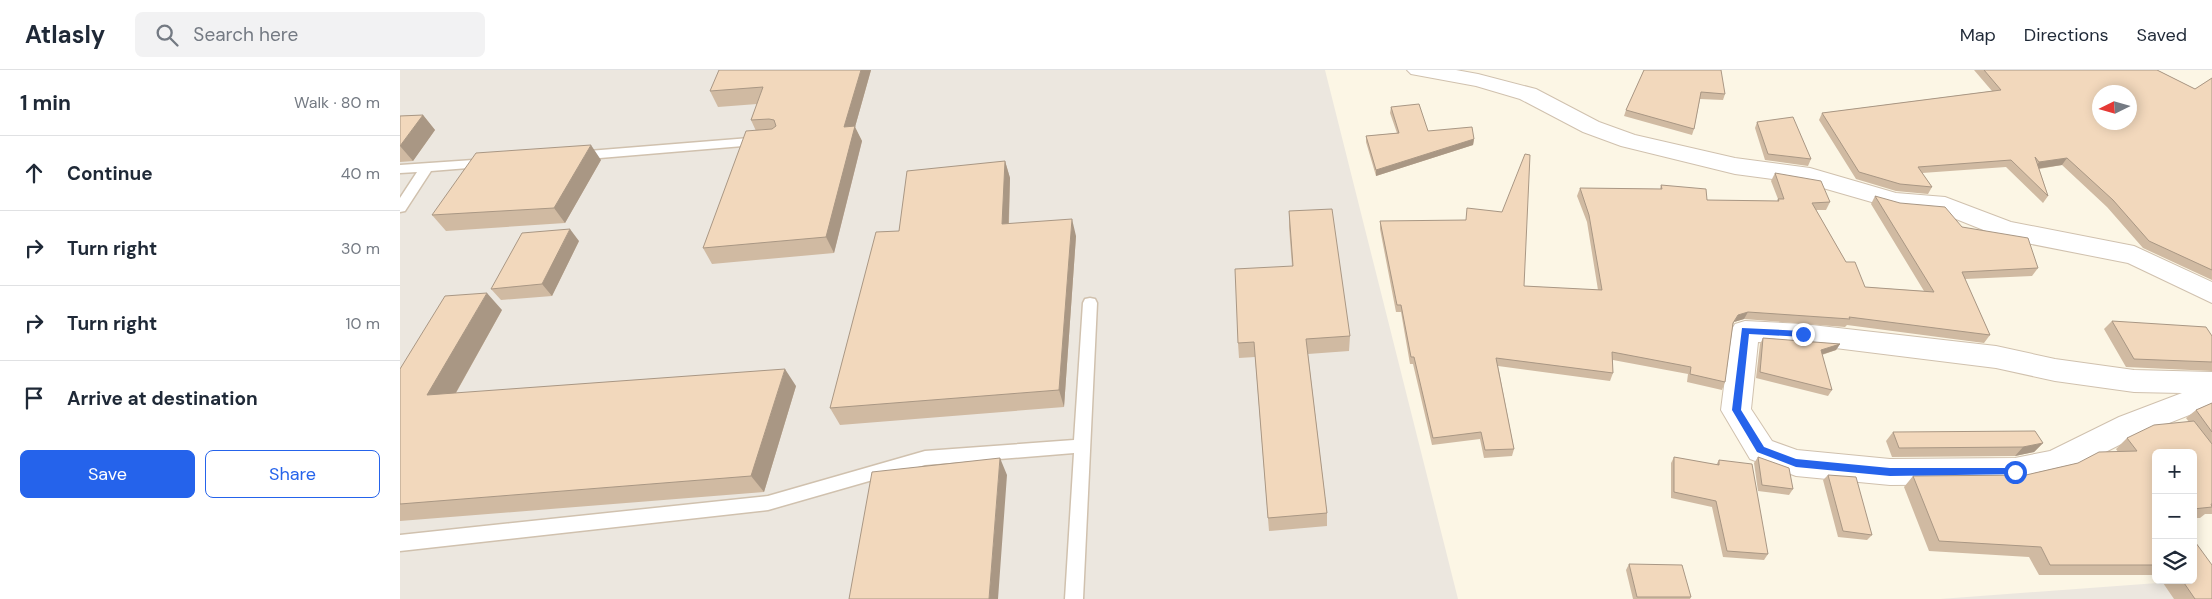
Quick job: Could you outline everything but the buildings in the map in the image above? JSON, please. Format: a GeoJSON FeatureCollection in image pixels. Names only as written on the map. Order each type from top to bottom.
{"type":"FeatureCollection","features":[{"type":"Feature","properties":{"kind":"street"},"geometry":{"type":"LineString","coordinates":[[1418,70],[1478,80],[1528,94],[1591,127],[1629,140],[1735,166],[1810,176],[1865,190],[1896,201],[1945,205],[2006,230],[2134,256],[2212,293]]}},
{"type":"Feature","properties":{"kind":"street"},"geometry":{"type":"LineString","coordinates":[[2212,383],[2134,381],[2055,370],[1996,357],[1803,334],[1745,331],[1736,410],[1761,450],[1796,463],[1890,472],[2015,472],[2055,463],[2129,426],[2212,394]]}},
{"type":"Feature","properties":{"kind":"lane"},"geometry":{"type":"LineString","coordinates":[[563,157],[776,140]]}},
{"type":"Feature","properties":{"kind":"lane"},"geometry":{"type":"LineString","coordinates":[[400,169],[505,161]]}},
{"type":"Feature","properties":{"kind":"lane"},"geometry":{"type":"LineString","coordinates":[[400,208],[427,167]]}},
{"type":"Feature","properties":{"kind":"lane"},"geometry":{"type":"LineString","coordinates":[[1074,599],[1090,303]]}},
{"type":"Feature","properties":{"kind":"lane"},"geometry":{"type":"LineString","coordinates":[[400,543],[768,503],[925,458],[1082,446]]}},
{"type":"Feature","properties":{"kind":"shaded area"},"geometry":{"type":"Polygon","coordinates":[[[400,70],[1325,70],[1458,599],[400,599],[400,70]]]}},
{"type":"Feature","properties":{"kind":"shaded area"},"geometry":{"type":"Polygon","coordinates":[[[2212,579],[2212,599],[1940,599],[2152,583],[2197,584],[2197,580],[2212,579]]]}},
{"type":"Feature","properties":{"kind":"route"},"geometry":{"type":"LineString","coordinates":[[1803,334],[1745,331],[1736,410],[1761,450],[1796,463],[1890,472],[2015,472]]}}]}
